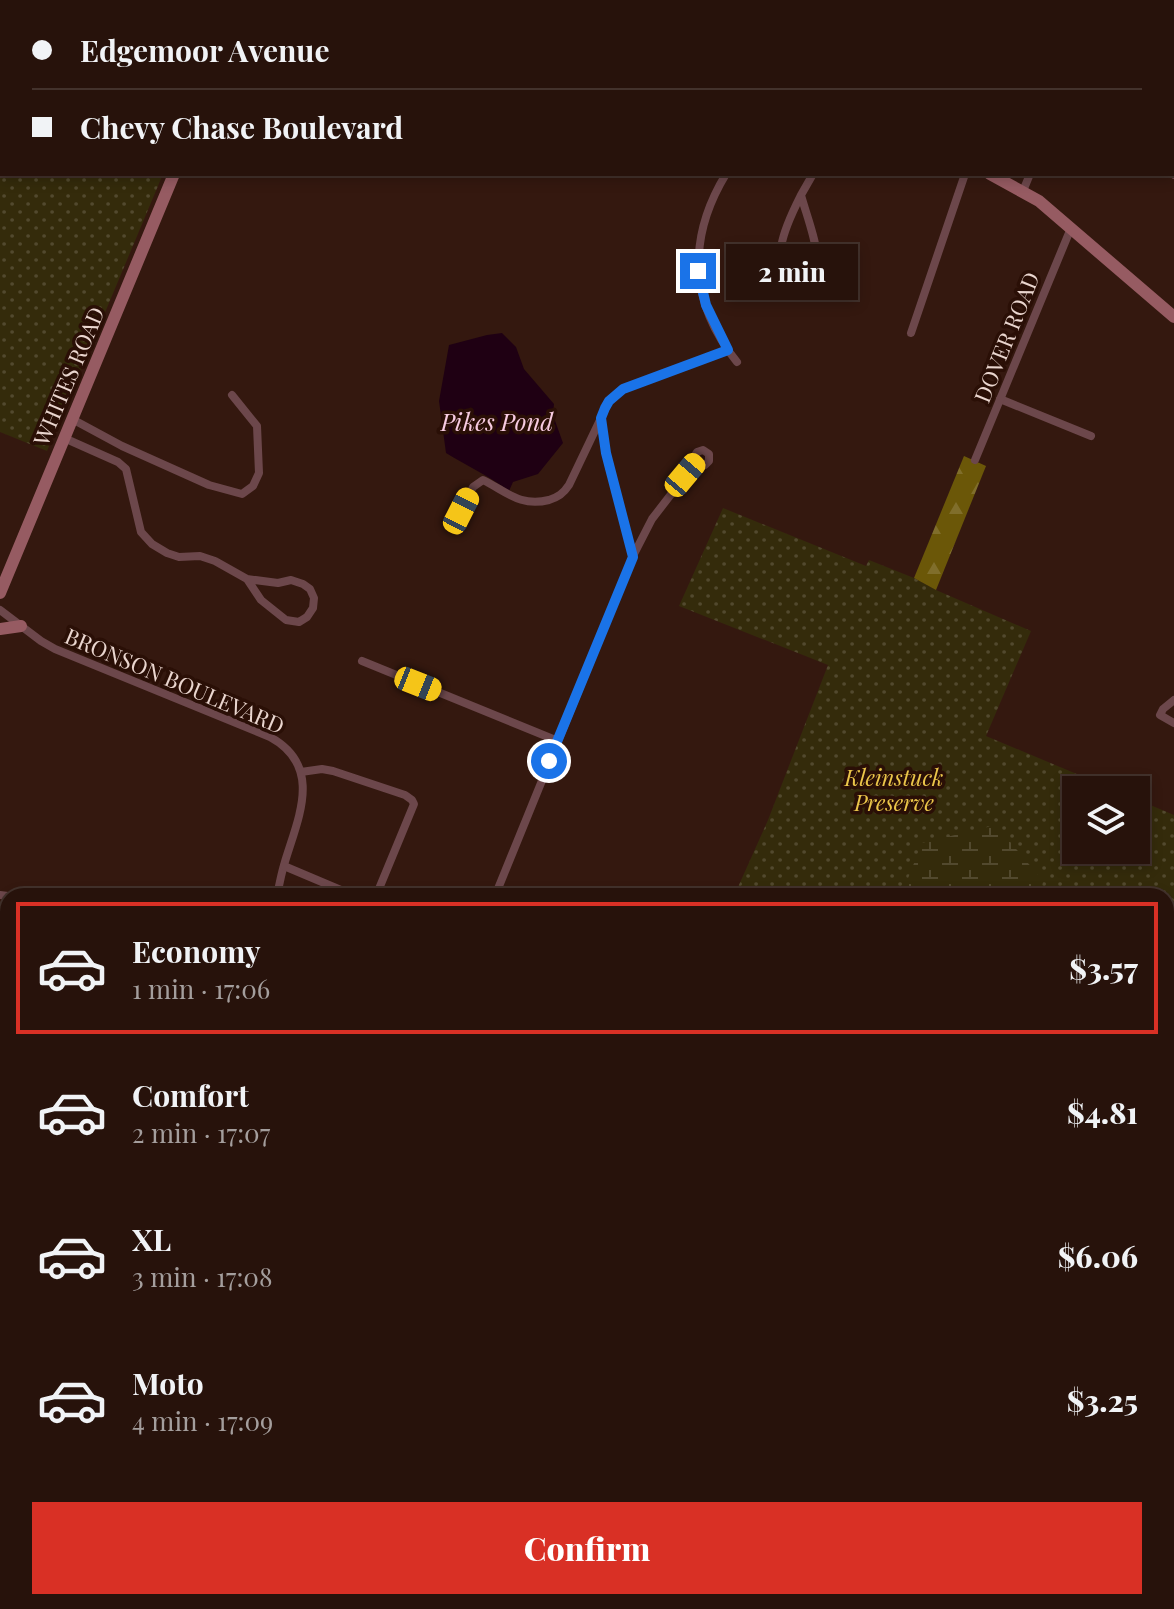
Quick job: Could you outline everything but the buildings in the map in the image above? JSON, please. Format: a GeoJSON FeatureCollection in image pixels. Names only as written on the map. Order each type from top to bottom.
{"type":"FeatureCollection","features":[{"type":"Feature","properties":{"kind":"street","name":"WHITES ROAD"},"geometry":{"type":"LineString","coordinates":[[0,593],[173,176]]}},
{"type":"Feature","properties":{"kind":"street"},"geometry":{"type":"LineString","coordinates":[[725,176],[704,219],[698,271],[706,305],[737,362]]}},
{"type":"Feature","properties":{"kind":"street"},"geometry":{"type":"LineString","coordinates":[[801,195],[817,246],[816,263],[808,273],[799,274],[790,272],[782,260],[781,242],[801,195],[812,176]]}},
{"type":"Feature","properties":{"kind":"street"},"geometry":{"type":"LineString","coordinates":[[911,333],[964,176]]}},
{"type":"Feature","properties":{"kind":"street"},"geometry":{"type":"LineString","coordinates":[[994,176],[1039,201],[1174,317]]}},
{"type":"Feature","properties":{"kind":"street"},"geometry":{"type":"LineString","coordinates":[[1023,191],[1029,176]]}},
{"type":"Feature","properties":{"kind":"street","name":"DOVER ROAD"},"geometry":{"type":"LineString","coordinates":[[975,460],[1071,228]]}},
{"type":"Feature","properties":{"kind":"street"},"geometry":{"type":"LineString","coordinates":[[461,511],[473,487],[483,480],[522,501],[541,502],[561,495],[569,485],[609,401],[623,389],[728,350]]}},
{"type":"Feature","properties":{"kind":"street"},"geometry":{"type":"LineString","coordinates":[[72,419],[122,446],[209,485],[242,494],[253,486],[259,473],[257,426],[232,395]]}},
{"type":"Feature","properties":{"kind":"street"},"geometry":{"type":"LineString","coordinates":[[1000,399],[1091,436]]}},
{"type":"Feature","properties":{"kind":"street"},"geometry":{"type":"LineString","coordinates":[[601,418],[606,453],[633,557]]}},
{"type":"Feature","properties":{"kind":"street"},"geometry":{"type":"LineString","coordinates":[[64,438],[118,462],[126,469],[141,532],[152,544],[179,557],[200,556],[215,561],[247,579],[278,583],[291,580],[303,584],[310,589],[314,598],[313,608],[299,622],[286,620],[261,600],[247,579]]}},
{"type":"Feature","properties":{"kind":"street"},"geometry":{"type":"LineString","coordinates":[[498,888],[633,557],[652,519],[696,462]]}},
{"type":"Feature","properties":{"kind":"street","name":"BRONSON BOULEVARD"},"geometry":{"type":"LineString","coordinates":[[0,610],[55,649],[280,742],[292,753],[301,772]]}},
{"type":"Feature","properties":{"kind":"street"},"geometry":{"type":"LineString","coordinates":[[0,629],[21,626]]}},
{"type":"Feature","properties":{"kind":"street"},"geometry":{"type":"LineString","coordinates":[[362,661],[558,741]]}},
{"type":"Feature","properties":{"kind":"street"},"geometry":{"type":"LineString","coordinates":[[1174,700],[1160,715],[1174,723]]}},
{"type":"Feature","properties":{"kind":"street"},"geometry":{"type":"LineString","coordinates":[[279,888],[303,803],[301,772],[322,769],[405,795],[414,804],[379,888]]}},
{"type":"Feature","properties":{"kind":"street"},"geometry":{"type":"LineString","coordinates":[[284,866],[336,888]]}},
{"type":"Feature","properties":{"kind":"green space"},"geometry":{"type":"Polygon","coordinates":[[[0,176],[162,176],[47,451],[0,432],[0,176]]]}},
{"type":"Feature","properties":{"kind":"green space"},"geometry":{"type":"Polygon","coordinates":[[[964,456],[986,466],[936,590],[914,578],[964,456]]]}},
{"type":"Feature","properties":{"kind":"green space","name":"Kleinstuck Preserve"},"geometry":{"type":"Polygon","coordinates":[[[723,508],[866,566],[869,560],[1031,631],[986,736],[1082,776],[1062,776],[1062,864],[1150,864],[1150,805],[1174,815],[1174,888],[738,888],[768,820],[828,665],[679,606],[723,508]]]}},
{"type":"Feature","properties":{"kind":"green space"},"geometry":{"type":"Polygon","coordinates":[[[996,825],[1043,881],[1042,888],[904,888],[922,843],[996,825]]]}},
{"type":"Feature","properties":{"kind":"water","name":"Pikes Pond"},"geometry":{"type":"Polygon","coordinates":[[[502,333],[516,347],[524,369],[554,404],[553,415],[563,443],[538,474],[513,482],[509,491],[446,453],[439,401],[449,345],[502,333]]]}},
{"type":"Feature","properties":{"kind":"route"},"geometry":{"type":"LineString","coordinates":[[549,761],[633,557],[606,453],[601,418],[605,408],[614,395],[634,383],[728,350],[711,319],[698,271]]}}]}
